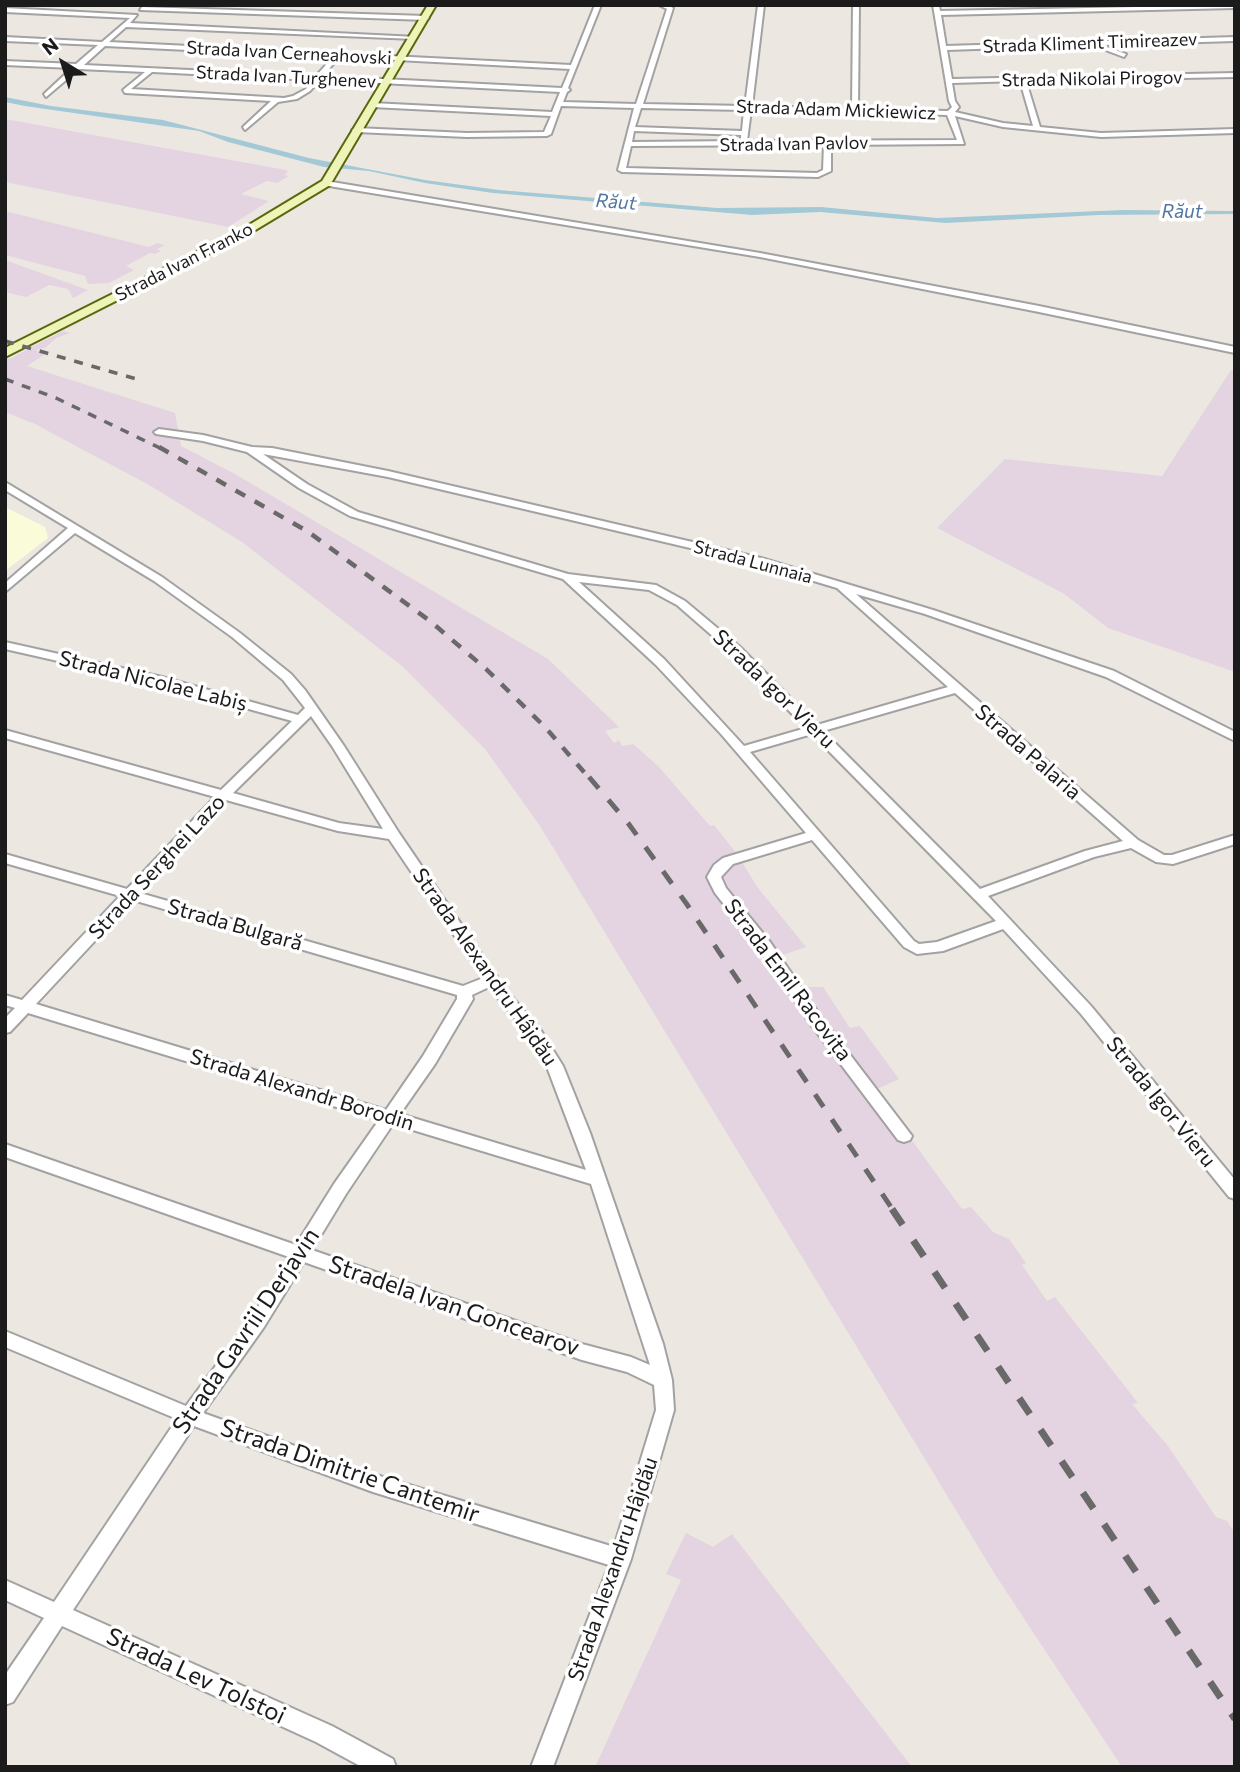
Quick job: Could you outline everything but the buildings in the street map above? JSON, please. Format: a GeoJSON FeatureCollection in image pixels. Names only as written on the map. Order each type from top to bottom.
{"type":"FeatureCollection","features":[{"type":"Feature","properties":{"kind":"main road","name":"Strada Ivan Franko"},"geometry":{"type":"LineString","coordinates":[[5,353],[248,230],[314,192],[328,178],[432,5]]}},
{"type":"Feature","properties":{"kind":"street"},"geometry":{"type":"LineString","coordinates":[[356,130],[467,135],[546,134],[567,90],[573,66],[598,5]]}},
{"type":"Feature","properties":{"kind":"street"},"geometry":{"type":"LineString","coordinates":[[662,5],[670,8],[638,105],[622,170],[818,175],[827,171],[828,142]]}},
{"type":"Feature","properties":{"kind":"street"},"geometry":{"type":"LineString","coordinates":[[744,137],[761,5]]}},
{"type":"Feature","properties":{"kind":"street"},"geometry":{"type":"LineString","coordinates":[[855,110],[856,5]]}},
{"type":"Feature","properties":{"kind":"street"},"geometry":{"type":"LineString","coordinates":[[950,113],[956,107],[952,101],[936,9],[1235,6]]}},
{"type":"Feature","properties":{"kind":"street"},"geometry":{"type":"LineString","coordinates":[[46,95],[144,7],[426,18]]}},
{"type":"Feature","properties":{"kind":"street"},"geometry":{"type":"LineString","coordinates":[[5,10],[135,16]]}},
{"type":"Feature","properties":{"kind":"street"},"geometry":{"type":"LineString","coordinates":[[126,25],[414,37]]}},
{"type":"Feature","properties":{"kind":"street","name":"Strada Ivan Cerneahovski"},"geometry":{"type":"LineString","coordinates":[[5,39],[573,66]]}},
{"type":"Feature","properties":{"kind":"street","name":"Strada Kliment Timireazev"},"geometry":{"type":"LineString","coordinates":[[944,48],[1235,39]]}},
{"type":"Feature","properties":{"kind":"street"},"geometry":{"type":"LineString","coordinates":[[1087,42],[1124,55]]}},
{"type":"Feature","properties":{"kind":"street"},"geometry":{"type":"LineString","coordinates":[[150,71],[125,91],[276,100],[300,96],[337,56]]}},
{"type":"Feature","properties":{"kind":"street","name":"Strada Ivan Turghenev"},"geometry":{"type":"LineString","coordinates":[[5,63],[567,90]]}},
{"type":"Feature","properties":{"kind":"street","name":"Strada Nikolai Pirogov"},"geometry":{"type":"LineString","coordinates":[[949,81],[1235,75]]}},
{"type":"Feature","properties":{"kind":"street"},"geometry":{"type":"LineString","coordinates":[[1023,81],[1037,129]]}},
{"type":"Feature","properties":{"kind":"street"},"geometry":{"type":"LineString","coordinates":[[245,128],[276,100]]}},
{"type":"Feature","properties":{"kind":"street","name":"Strada Adam Mickiewicz"},"geometry":{"type":"LineString","coordinates":[[560,104],[950,113],[972,120],[1101,135],[1235,131]]}},
{"type":"Feature","properties":{"kind":"street"},"geometry":{"type":"LineString","coordinates":[[372,105],[556,114]]}},
{"type":"Feature","properties":{"kind":"street","name":"Strada Ivan Pavlov"},"geometry":{"type":"LineString","coordinates":[[631,129],[828,142],[961,142],[950,113]]}},
{"type":"Feature","properties":{"kind":"street","name":"Strada Ivan Pavlov"},"geometry":{"type":"LineString","coordinates":[[627,144],[728,145],[744,137]]}},
{"type":"Feature","properties":{"kind":"street"},"geometry":{"type":"LineString","coordinates":[[328,178],[760,255],[1235,350]]}},
{"type":"Feature","properties":{"kind":"street","name":"Strada Igor Vieru"},"geometry":{"type":"LineString","coordinates":[[159,432],[203,438],[251,450],[303,486],[354,514],[404,531],[567,577],[637,584],[663,591],[694,613],[736,650],[979,894],[1086,1010],[1235,1192]]}},
{"type":"Feature","properties":{"kind":"street","name":"Strada Lunnaia"},"geometry":{"type":"LineString","coordinates":[[251,450],[272,451],[501,500],[757,560],[929,612],[1110,674],[1235,737]]}},
{"type":"Feature","properties":{"kind":"street","name":"Strada Alexandru Hâjdău"},"geometry":{"type":"LineString","coordinates":[[5,485],[129,560],[236,635],[287,677],[306,714],[338,746],[393,835],[492,980],[546,1049],[582,1133],[663,1380],[665,1410],[621,1559],[542,1767]]}},
{"type":"Feature","properties":{"kind":"street"},"geometry":{"type":"LineString","coordinates":[[5,589],[74,528]]}},
{"type":"Feature","properties":{"kind":"street"},"geometry":{"type":"LineString","coordinates":[[567,577],[660,662],[743,750],[902,937],[917,949],[938,947],[1006,923]]}},
{"type":"Feature","properties":{"kind":"street","name":"Strada Palaria"},"geometry":{"type":"LineString","coordinates":[[841,587],[1133,842],[1161,859],[1173,860],[1235,839]]}},
{"type":"Feature","properties":{"kind":"street","name":"Strada Nicolae Labiș"},"geometry":{"type":"LineString","coordinates":[[5,645],[306,714]]}},
{"type":"Feature","properties":{"kind":"street"},"geometry":{"type":"LineString","coordinates":[[743,750],[955,689]]}},
{"type":"Feature","properties":{"kind":"street","name":"Strada Serghei Lazo"},"geometry":{"type":"LineString","coordinates":[[5,1028],[279,737],[306,714]]}},
{"type":"Feature","properties":{"kind":"street"},"geometry":{"type":"LineString","coordinates":[[5,734],[338,827],[393,835]]}},
{"type":"Feature","properties":{"kind":"street","name":"Strada Emil Racovița"},"geometry":{"type":"LineString","coordinates":[[813,835],[728,861],[719,868],[714,877],[720,890],[765,946],[814,1018],[904,1136]]}},
{"type":"Feature","properties":{"kind":"street"},"geometry":{"type":"LineString","coordinates":[[979,894],[1090,854],[1133,842]]}},
{"type":"Feature","properties":{"kind":"street","name":"Strada Bulgară"},"geometry":{"type":"LineString","coordinates":[[5,858],[464,992]]}},
{"type":"Feature","properties":{"kind":"street"},"geometry":{"type":"LineString","coordinates":[[464,992],[492,980]]}},
{"type":"Feature","properties":{"kind":"street","name":"Strada Gavriil Derjavin"},"geometry":{"type":"LineString","coordinates":[[5,1694],[190,1416],[258,1322],[387,1117],[429,1060],[465,999],[464,992]]}},
{"type":"Feature","properties":{"kind":"street","name":"Strada Alexandr Borodin"},"geometry":{"type":"LineString","coordinates":[[5,1000],[598,1180]]}},
{"type":"Feature","properties":{"kind":"street","name":"Stradela Ivan Goncearov"},"geometry":{"type":"LineString","coordinates":[[5,1150],[582,1352],[631,1365],[663,1380]]}},
{"type":"Feature","properties":{"kind":"street","name":"Strada Dimitrie Cantemir"},"geometry":{"type":"LineString","coordinates":[[5,1339],[190,1416],[373,1483],[621,1559]]}},
{"type":"Feature","properties":{"kind":"street","name":"Strada Lev Tolstoi"},"geometry":{"type":"LineString","coordinates":[[5,1590],[59,1612],[324,1734],[385,1767]]}},
{"type":"Feature","properties":{"kind":"shaded area"},"geometry":{"type":"Polygon","coordinates":[[[5,119],[286,170],[288,172],[284,175],[289,176],[277,183],[267,181],[241,194],[269,201],[228,227],[5,182],[5,119]]]}},
{"type":"Feature","properties":{"kind":"shaded area"},"geometry":{"type":"Polygon","coordinates":[[[5,211],[149,247],[157,243],[165,245],[157,249],[161,251],[150,253],[126,266],[134,270],[109,283],[88,284],[85,276],[5,255],[5,211]]]}},
{"type":"Feature","properties":{"kind":"shaded area"},"geometry":{"type":"Polygon","coordinates":[[[5,260],[88,290],[73,298],[68,289],[49,285],[26,297],[5,292],[5,260]]]}},
{"type":"Feature","properties":{"kind":"shaded area"},"geometry":{"type":"Polygon","coordinates":[[[63,331],[70,333],[56,338],[45,348],[35,350],[45,354],[27,366],[175,413],[181,446],[235,474],[548,659],[619,727],[605,731],[614,743],[619,740],[622,746],[633,744],[659,767],[710,826],[714,825],[737,854],[758,888],[806,947],[780,956],[804,987],[823,987],[850,1028],[860,1026],[899,1079],[875,1090],[962,1209],[971,1207],[993,1232],[1009,1239],[1026,1263],[1022,1265],[1047,1301],[1055,1297],[1138,1403],[1132,1404],[1168,1446],[1216,1517],[1227,1521],[1235,1533],[1235,1767],[1122,1767],[996,1576],[540,826],[485,749],[402,666],[242,542],[149,485],[35,424],[5,412],[5,357],[9,359],[63,331]]]}},
{"type":"Feature","properties":{"kind":"shaded area"},"geometry":{"type":"Polygon","coordinates":[[[1231,370],[1235,371],[1235,672],[1108,628],[1063,593],[937,528],[1005,459],[1162,476],[1231,370]]]}},
{"type":"Feature","properties":{"kind":"shaded area"},"geometry":{"type":"Polygon","coordinates":[[[5,507],[45,527],[48,538],[5,571],[5,507]]]}},
{"type":"Feature","properties":{"kind":"shaded area"},"geometry":{"type":"Polygon","coordinates":[[[686,1533],[713,1547],[732,1534],[912,1767],[595,1767],[681,1580],[666,1574],[686,1533]]]}},
{"type":"Feature","properties":{"kind":"water","name":"Răut"},"geometry":{"type":"Polygon","coordinates":[[[5,97],[51,106],[163,120],[309,158],[425,180],[499,190],[717,208],[821,207],[937,218],[1123,210],[1235,211],[1235,214],[1099,215],[946,223],[820,212],[752,215],[493,193],[369,171],[324,167],[228,142],[199,131],[25,106],[5,102],[5,97]]]}},
{"type":"Feature","properties":{"kind":"railway"},"geometry":{"type":"LineString","coordinates":[[5,341],[140,380]]}},
{"type":"Feature","properties":{"kind":"railway"},"geometry":{"type":"LineString","coordinates":[[5,379],[56,398],[162,449]]}},
{"type":"Feature","properties":{"kind":"railway"},"geometry":{"type":"LineString","coordinates":[[159,447],[307,531],[430,621],[486,669],[545,727],[590,779]]}},
{"type":"Feature","properties":{"kind":"railway"},"geometry":{"type":"LineString","coordinates":[[589,777],[628,823],[686,903],[893,1210]]}},
{"type":"Feature","properties":{"kind":"railway"},"geometry":{"type":"LineString","coordinates":[[892,1209],[1235,1719]]}}]}
